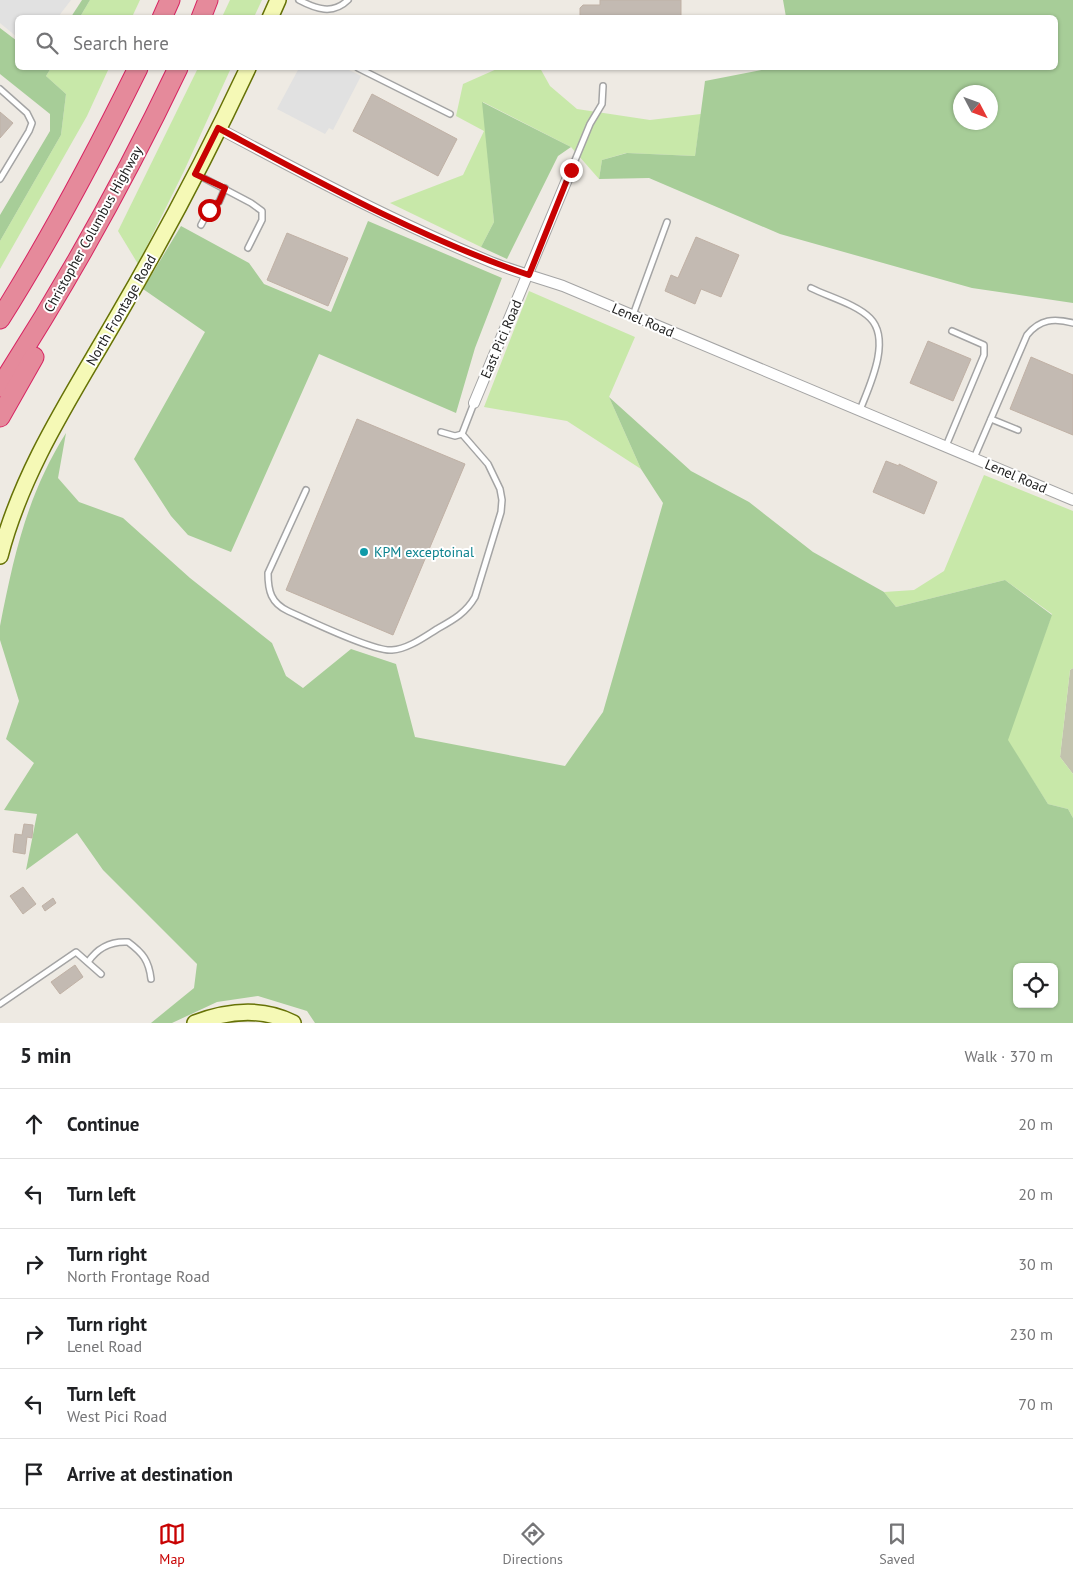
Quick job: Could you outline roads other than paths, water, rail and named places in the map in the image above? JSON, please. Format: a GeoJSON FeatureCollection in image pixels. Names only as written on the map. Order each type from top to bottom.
{"type":"FeatureCollection","features":[{"type":"Feature","properties":{"kind":"highway"},"geometry":{"type":"LineString","coordinates":[[163,15],[170,0]]}},
{"type":"Feature","properties":{"kind":"highway"},"geometry":{"type":"LineString","coordinates":[[202,15],[208,0]]}},
{"type":"Feature","properties":{"kind":"highway"},"geometry":{"type":"LineString","coordinates":[[0,319],[53,230],[137,70]]}},
{"type":"Feature","properties":{"kind":"highway","name":"Christopher Columbus Highway"},"geometry":{"type":"LineString","coordinates":[[0,387],[54,300],[140,144],[177,70]]}},
{"type":"Feature","properties":{"kind":"highway"},"geometry":{"type":"LineString","coordinates":[[0,417],[53,324],[54,300]]}},
{"type":"Feature","properties":{"kind":"main road"},"geometry":{"type":"LineString","coordinates":[[271,15],[278,0]]}},
{"type":"Feature","properties":{"kind":"main road","name":"North Frontage Road"},"geometry":{"type":"LineString","coordinates":[[0,556],[11,520],[31,469],[145,268],[247,70]]}},
{"type":"Feature","properties":{"kind":"main road"},"geometry":{"type":"LineString","coordinates":[[195,1023],[226,1014],[255,1012],[273,1015],[293,1023]]}},
{"type":"Feature","properties":{"kind":"street","name":"Lenel Road"},"geometry":{"type":"LineString","coordinates":[[218,128],[332,190],[395,220],[493,262],[563,286],[1073,500]]}},
{"type":"Feature","properties":{"kind":"street","name":"East Pici Road"},"geometry":{"type":"LineString","coordinates":[[474,403],[529,275],[571,170]]}},
{"type":"Feature","properties":{"kind":"lane"},"geometry":{"type":"LineString","coordinates":[[299,0],[326,10],[339,7],[348,0]]}},
{"type":"Feature","properties":{"kind":"lane"},"geometry":{"type":"LineString","coordinates":[[362,70],[450,114]]}},
{"type":"Feature","properties":{"kind":"lane"},"geometry":{"type":"LineString","coordinates":[[571,170],[590,124],[602,104],[603,86]]}},
{"type":"Feature","properties":{"kind":"lane"},"geometry":{"type":"LineString","coordinates":[[0,89],[27,113],[32,126],[0,179]]}},
{"type":"Feature","properties":{"kind":"lane"},"geometry":{"type":"LineString","coordinates":[[195,174],[225,188],[262,211],[262,220],[248,248]]}},
{"type":"Feature","properties":{"kind":"lane"},"geometry":{"type":"LineString","coordinates":[[200,225],[211,206],[219,202],[225,188]]}},
{"type":"Feature","properties":{"kind":"lane"},"geometry":{"type":"LineString","coordinates":[[633,316],[667,222]]}},
{"type":"Feature","properties":{"kind":"lane"},"geometry":{"type":"LineString","coordinates":[[811,288],[863,312],[872,319],[878,333],[878,362],[860,410]]}},
{"type":"Feature","properties":{"kind":"lane"},"geometry":{"type":"LineString","coordinates":[[974,458],[1025,339],[1031,330],[1051,319],[1073,323]]}},
{"type":"Feature","properties":{"kind":"lane"},"geometry":{"type":"LineString","coordinates":[[946,446],[984,355],[984,345],[952,331]]}},
{"type":"Feature","properties":{"kind":"lane"},"geometry":{"type":"LineString","coordinates":[[462,434],[474,403]]}},
{"type":"Feature","properties":{"kind":"lane"},"geometry":{"type":"LineString","coordinates":[[991,419],[1018,430]]}},
{"type":"Feature","properties":{"kind":"lane"},"geometry":{"type":"LineString","coordinates":[[441,432],[455,436],[462,434]]}},
{"type":"Feature","properties":{"kind":"lane"},"geometry":{"type":"LineString","coordinates":[[306,490],[268,573],[272,599],[280,608],[379,649],[392,650],[404,648],[456,618],[470,606],[475,597],[501,512],[500,489],[488,464],[462,434]]}},
{"type":"Feature","properties":{"kind":"lane"},"geometry":{"type":"LineString","coordinates":[[88,962],[94,953],[113,942],[128,942],[144,956],[149,964],[151,979]]}},
{"type":"Feature","properties":{"kind":"lane"},"geometry":{"type":"LineString","coordinates":[[0,1004],[76,952],[100,974]]}},
{"type":"Feature","properties":{"kind":"place","name":"KPM exceptoinal"},"geometry":{"type":"Point","coordinates":[364,552]}}]}
